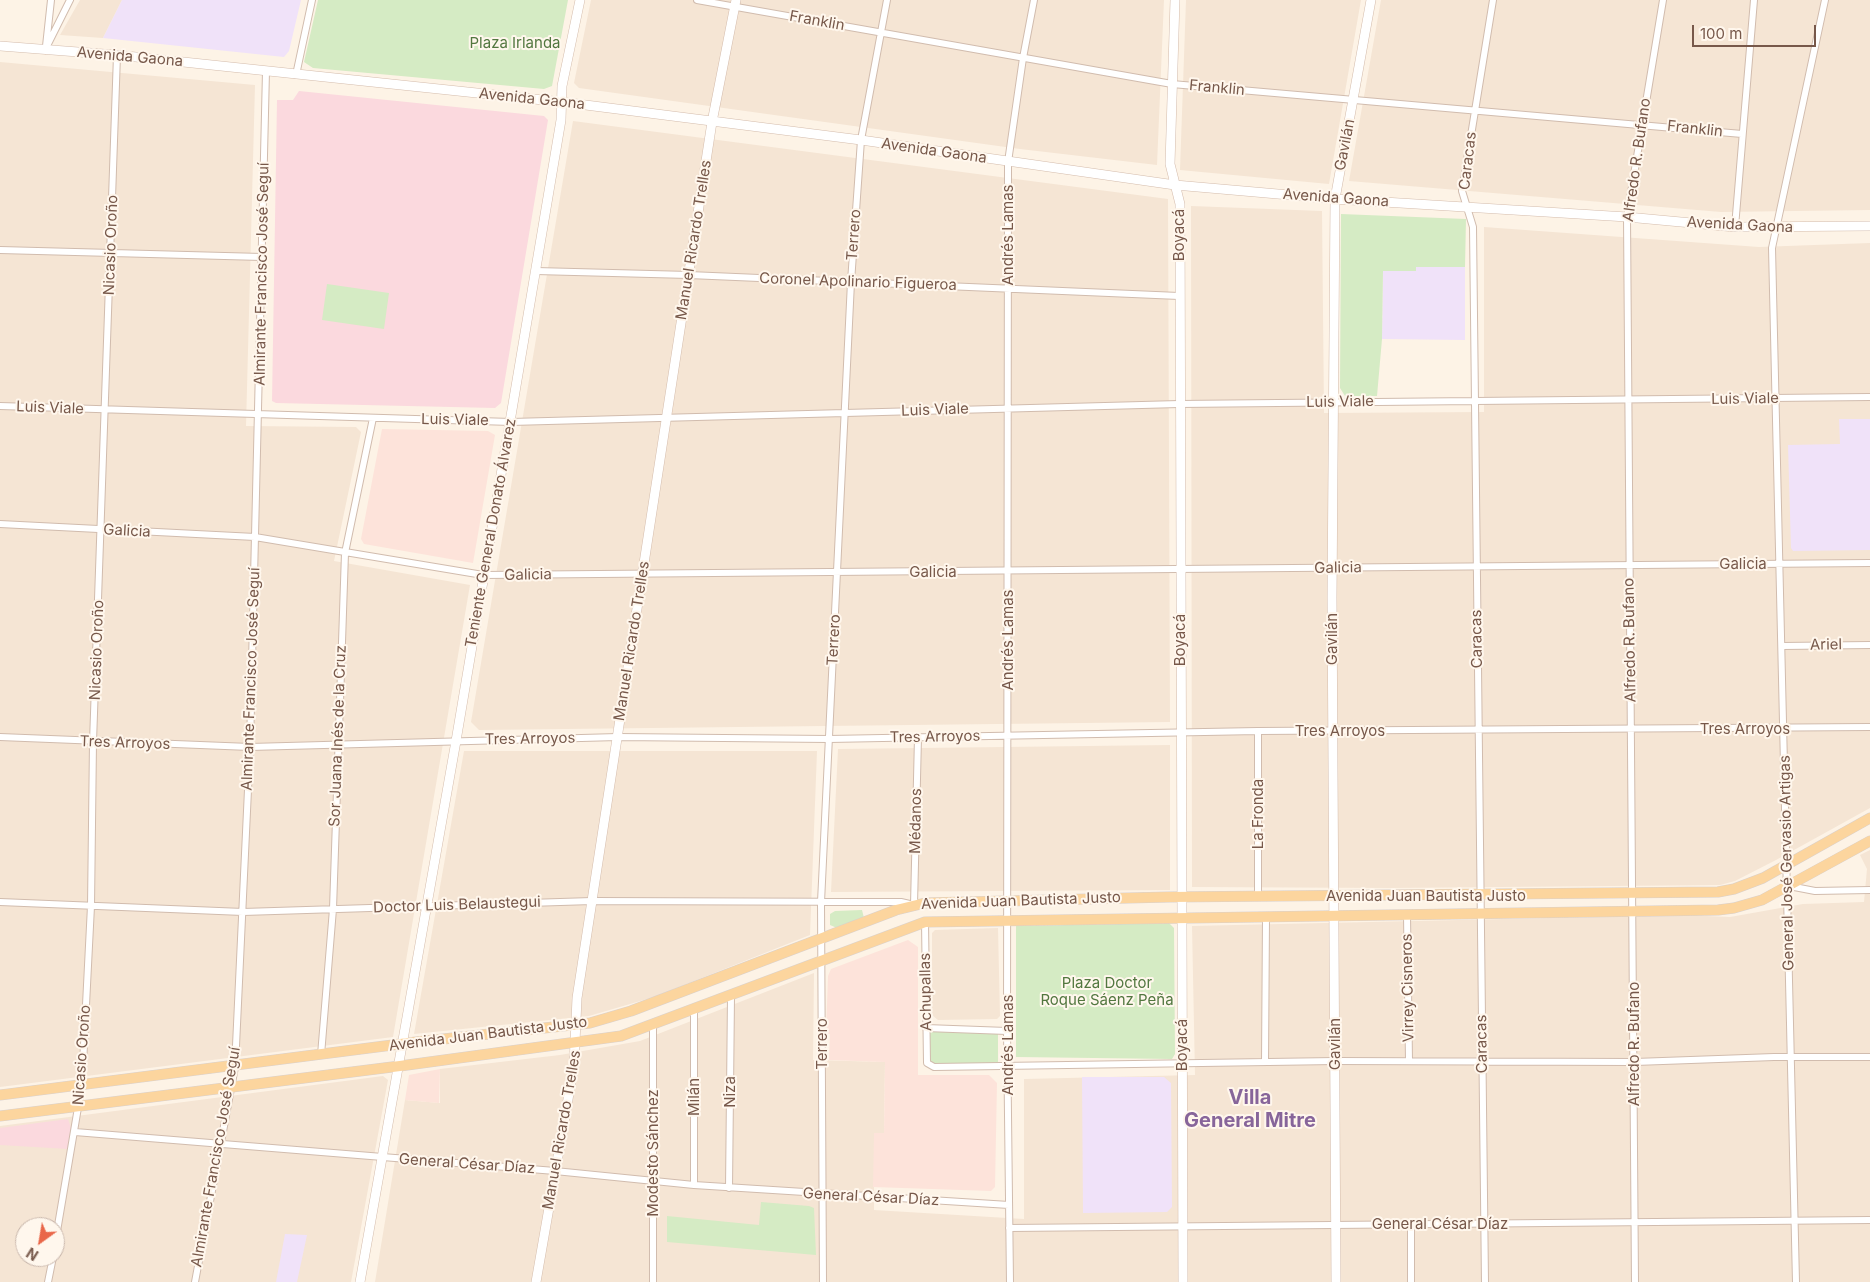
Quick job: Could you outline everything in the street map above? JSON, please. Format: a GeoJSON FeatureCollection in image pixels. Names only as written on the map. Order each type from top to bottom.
{"type":"FeatureCollection","features":[{"type":"Feature","properties":{"kind":"main road","name":"Avenida Juan Bautista Justo"},"geometry":{"type":"LineString","coordinates":[[0,1094],[235,1067],[403,1044],[576,1025],[631,1011],[914,904],[1181,897],[1480,896],[1718,892],[1734,889],[1762,878],[1870,818]]}},
{"type":"Feature","properties":{"kind":"main road","name":"Avenida Juan Bautista Justo"},"geometry":{"type":"LineString","coordinates":[[0,1116],[400,1066],[621,1036],[925,922],[1734,908],[1762,900],[1870,841]]}},
{"type":"Feature","properties":{"kind":"street"},"geometry":{"type":"LineString","coordinates":[[45,50],[50,0]]}},
{"type":"Feature","properties":{"kind":"street"},"geometry":{"type":"LineString","coordinates":[[45,50],[70,0]]}},
{"type":"Feature","properties":{"kind":"street"},"geometry":{"type":"LineString","coordinates":[[296,75],[312,0]]}},
{"type":"Feature","properties":{"kind":"street","name":"Teniente General Donato Álvarez"},"geometry":{"type":"LineString","coordinates":[[360,1282],[384,1158],[536,271],[562,102],[562,86],[580,0]]}},
{"type":"Feature","properties":{"kind":"street","name":"Franklin"},"geometry":{"type":"LineString","coordinates":[[697,0],[736,3],[881,32],[1172,84],[1474,112],[1641,124],[1742,134]]}},
{"type":"Feature","properties":{"kind":"street","name":"Terrero"},"geometry":{"type":"LineString","coordinates":[[823,1282],[822,902],[851,282],[861,140],[887,0]]}},
{"type":"Feature","properties":{"kind":"street","name":"Andrés Lamas"},"geometry":{"type":"LineString","coordinates":[[1010,1282],[1007,1031],[1009,920],[1006,408],[1008,162],[1023,58],[1034,0]]}},
{"type":"Feature","properties":{"kind":"street","name":"Boyacá"},"geometry":{"type":"LineString","coordinates":[[1175,0],[1170,164],[1180,204],[1179,404],[1183,1282]]}},
{"type":"Feature","properties":{"kind":"street","name":"Gavilán"},"geometry":{"type":"LineString","coordinates":[[1336,1282],[1333,730],[1335,199],[1372,0]]}},
{"type":"Feature","properties":{"kind":"street","name":"Caracas"},"geometry":{"type":"LineString","coordinates":[[1485,1282],[1473,227],[1462,191],[1493,0]]}},
{"type":"Feature","properties":{"kind":"street","name":"Alfredo R. Bufano"},"geometry":{"type":"LineString","coordinates":[[1635,1282],[1635,1062],[1627,217],[1663,0]]}},
{"type":"Feature","properties":{"kind":"street"},"geometry":{"type":"LineString","coordinates":[[1735,227],[1754,0]]}},
{"type":"Feature","properties":{"kind":"street","name":"General José Gervasio Artigas"},"geometry":{"type":"LineString","coordinates":[[1796,1282],[1772,248],[1825,0]]}},
{"type":"Feature","properties":{"kind":"street","name":"Manuel Ricardo Trelles"},"geometry":{"type":"LineString","coordinates":[[536,1282],[576,1043],[578,998],[592,901],[712,122],[736,3]]}},
{"type":"Feature","properties":{"kind":"street","name":"Avenida Gaona"},"geometry":{"type":"LineString","coordinates":[[0,46],[117,55],[562,102],[861,140],[1175,185],[1335,199],[1627,217],[1735,227],[1870,226]]}},
{"type":"Feature","properties":{"kind":"street","name":"Nicasio Oroño"},"geometry":{"type":"LineString","coordinates":[[60,1217],[80,1105],[91,906],[93,742],[117,55]]}},
{"type":"Feature","properties":{"kind":"street","name":"Almirante Francisco José Seguí"},"geometry":{"type":"LineString","coordinates":[[195,1282],[235,1067],[250,747],[266,71]]}},
{"type":"Feature","properties":{"kind":"street"},"geometry":{"type":"LineString","coordinates":[[0,250],[262,257]]}},
{"type":"Feature","properties":{"kind":"street","name":"Coronel Apolinario Figueroa"},"geometry":{"type":"LineString","coordinates":[[536,271],[689,275],[1180,296]]}},
{"type":"Feature","properties":{"kind":"street","name":"Luis Viale"},"geometry":{"type":"LineString","coordinates":[[0,406],[510,422],[1179,404],[1870,398]]}},
{"type":"Feature","properties":{"kind":"street","name":"Sor Juana Inés de la Cruz"},"geometry":{"type":"LineString","coordinates":[[321,1055],[333,909],[337,744],[345,553],[373,418]]}},
{"type":"Feature","properties":{"kind":"street","name":"Galicia"},"geometry":{"type":"LineString","coordinates":[[0,524],[255,537],[483,575],[1008,572],[1870,562]]}},
{"type":"Feature","properties":{"kind":"street","name":"Ariel"},"geometry":{"type":"LineString","coordinates":[[1782,646],[1870,644]]}},
{"type":"Feature","properties":{"kind":"street","name":"Tres Arroyos"},"geometry":{"type":"LineString","coordinates":[[0,738],[250,747],[618,737],[829,739],[1333,730],[1478,731],[1870,728]]}},
{"type":"Feature","properties":{"kind":"street","name":"La Fronda"},"geometry":{"type":"LineString","coordinates":[[1258,731],[1258,897]]}},
{"type":"Feature","properties":{"kind":"street","name":"Médanos"},"geometry":{"type":"LineString","coordinates":[[914,904],[918,737]]}},
{"type":"Feature","properties":{"kind":"street"},"geometry":{"type":"LineString","coordinates":[[1788,886],[1815,890],[1870,890]]}},
{"type":"Feature","properties":{"kind":"street","name":"Doctor Luis Belaustegui"},"geometry":{"type":"LineString","coordinates":[[0,902],[243,912],[592,901],[901,902],[914,904]]}},
{"type":"Feature","properties":{"kind":"street","name":"Virrey Cisneros"},"geometry":{"type":"LineString","coordinates":[[1407,915],[1409,1061]]}},
{"type":"Feature","properties":{"kind":"street"},"geometry":{"type":"LineString","coordinates":[[1265,1062],[1266,917]]}},
{"type":"Feature","properties":{"kind":"street","name":"Achupallas"},"geometry":{"type":"LineString","coordinates":[[925,922],[927,1063],[934,1068],[1008,1068]]}},
{"type":"Feature","properties":{"kind":"street","name":"Niza"},"geometry":{"type":"LineString","coordinates":[[729,1188],[731,996]]}},
{"type":"Feature","properties":{"kind":"street","name":"Milán"},"geometry":{"type":"LineString","coordinates":[[694,1010],[694,1185]]}},
{"type":"Feature","properties":{"kind":"street","name":"Modesto Sánchez"},"geometry":{"type":"LineString","coordinates":[[653,1025],[653,1282]]}},
{"type":"Feature","properties":{"kind":"street"},"geometry":{"type":"LineString","coordinates":[[926,1028],[1007,1031]]}},
{"type":"Feature","properties":{"kind":"street"},"geometry":{"type":"LineString","coordinates":[[1008,1068],[1335,1061],[1635,1062],[1792,1056],[1870,1056]]}},
{"type":"Feature","properties":{"kind":"street","name":"General César Díaz"},"geometry":{"type":"LineString","coordinates":[[75,1132],[555,1171],[729,1188],[1009,1205]]}},
{"type":"Feature","properties":{"kind":"street","name":"General César Díaz"},"geometry":{"type":"LineString","coordinates":[[1009,1228],[1870,1220]]}},
{"type":"Feature","properties":{"kind":"street"},"geometry":{"type":"LineString","coordinates":[[1411,1224],[1411,1282]]}},
{"type":"Feature","properties":{"kind":"street"},"geometry":{"type":"LineString","coordinates":[[48,1282],[50,1267]]}},
{"type":"Feature","properties":{"kind":"shaded area"},"geometry":{"type":"Polygon","coordinates":[[[80,0],[122,0],[103,38],[60,35],[80,0]]]}},
{"type":"Feature","properties":{"kind":"shaded area"},"geometry":{"type":"Polygon","coordinates":[[[122,0],[301,0],[289,51],[284,57],[103,38],[122,0]]]}},
{"type":"Feature","properties":{"kind":"shaded area"},"geometry":{"type":"Polygon","coordinates":[[[591,0],[1164,0],[1157,165],[1020,149],[579,88],[574,83],[591,0]]]}},
{"type":"Feature","properties":{"kind":"shaded area"},"geometry":{"type":"Polygon","coordinates":[[[1186,0],[1361,0],[1329,184],[1180,170],[1186,0]]]}},
{"type":"Feature","properties":{"kind":"shaded area"},"geometry":{"type":"Polygon","coordinates":[[[1381,0],[1870,0],[1870,210],[1721,212],[1349,181],[1381,0]]]}},
{"type":"Feature","properties":{"kind":"shaded area"},"geometry":{"type":"Polygon","coordinates":[[[0,62],[255,85],[246,426],[356,427],[361,432],[334,561],[470,585],[393,1037],[0,1087],[0,62]]]}},
{"type":"Feature","properties":{"kind":"shaded area"},"geometry":{"type":"Polygon","coordinates":[[[299,91],[544,116],[548,120],[501,403],[495,408],[276,403],[272,401],[277,100],[293,100],[299,91]]]}},
{"type":"Feature","properties":{"kind":"shaded area"},"geometry":{"type":"Polygon","coordinates":[[[573,121],[1168,199],[1170,722],[479,730],[471,722],[573,121]]]}},
{"type":"Feature","properties":{"kind":"shaded area"},"geometry":{"type":"Polygon","coordinates":[[[1191,206],[1322,211],[1324,413],[1484,412],[1484,227],[1759,247],[1870,243],[1870,808],[1776,860],[1735,881],[1720,885],[1391,888],[1192,887],[1191,206]]]}},
{"type":"Feature","properties":{"kind":"shaded area"},"geometry":{"type":"Polygon","coordinates":[[[1416,267],[1465,267],[1465,340],[1382,339],[1383,271],[1415,271],[1416,267]]]}},
{"type":"Feature","properties":{"kind":"shaded area"},"geometry":{"type":"Polygon","coordinates":[[[1839,419],[1870,419],[1870,550],[1793,551],[1791,548],[1788,445],[1840,444],[1839,419]]]}},
{"type":"Feature","properties":{"kind":"shaded area"},"geometry":{"type":"Polygon","coordinates":[[[382,429],[488,431],[495,435],[473,563],[364,544],[361,539],[382,429]]]}},
{"type":"Feature","properties":{"kind":"shaded area"},"geometry":{"type":"Polygon","coordinates":[[[1170,745],[1170,890],[831,892],[838,749],[1170,745]]]}},
{"type":"Feature","properties":{"kind":"shaded area"},"geometry":{"type":"Polygon","coordinates":[[[464,751],[817,751],[810,935],[654,997],[589,1016],[414,1034],[464,751]]]}},
{"type":"Feature","properties":{"kind":"shaded area"},"geometry":{"type":"Polygon","coordinates":[[[1870,850],[1870,1282],[375,1282],[405,1100],[440,1103],[440,1069],[560,1055],[640,1041],[814,973],[813,1060],[885,1062],[884,1133],[874,1133],[874,1210],[1024,1219],[1024,1079],[1195,1075],[1192,926],[1681,915],[1730,917],[1803,904],[1864,902],[1867,869],[1860,855],[1870,850]]]}},
{"type":"Feature","properties":{"kind":"shaded area"},"geometry":{"type":"Polygon","coordinates":[[[998,928],[1000,1016],[997,1019],[938,1020],[932,1015],[932,933],[935,930],[998,928]]]}},
{"type":"Feature","properties":{"kind":"shaded area"},"geometry":{"type":"Polygon","coordinates":[[[908,940],[918,947],[918,1075],[989,1075],[997,1083],[995,1187],[991,1191],[873,1187],[874,1133],[884,1133],[885,1062],[829,1060],[830,1034],[826,1033],[828,976],[831,969],[908,940]]]}},
{"type":"Feature","properties":{"kind":"shaded area"},"geometry":{"type":"Polygon","coordinates":[[[440,1069],[439,1103],[405,1100],[409,1075],[440,1069]]]}},
{"type":"Feature","properties":{"kind":"shaded area"},"geometry":{"type":"Polygon","coordinates":[[[383,1076],[388,1080],[351,1282],[0,1282],[0,1126],[383,1076]]]}},
{"type":"Feature","properties":{"kind":"shaded area"},"geometry":{"type":"Polygon","coordinates":[[[1082,1077],[1164,1077],[1171,1083],[1172,1207],[1167,1212],[1083,1213],[1082,1077]]]}},
{"type":"Feature","properties":{"kind":"shaded area"},"geometry":{"type":"Polygon","coordinates":[[[68,1119],[71,1128],[68,1149],[0,1145],[0,1128],[68,1119]]]}},
{"type":"Feature","properties":{"kind":"shaded area"},"geometry":{"type":"Polygon","coordinates":[[[285,1234],[307,1235],[297,1282],[276,1282],[285,1234]]]}},
{"type":"Feature","properties":{"kind":"green space","name":"Plaza Irlanda"},"geometry":{"type":"Polygon","coordinates":[[[318,0],[568,0],[552,86],[544,89],[313,68],[304,62],[318,0]]]}},
{"type":"Feature","properties":{"kind":"green space"},"geometry":{"type":"Polygon","coordinates":[[[1341,214],[1466,219],[1465,267],[1416,267],[1416,271],[1383,271],[1382,339],[1377,396],[1345,396],[1340,388],[1341,214]]]}},
{"type":"Feature","properties":{"kind":"green space"},"geometry":{"type":"Polygon","coordinates":[[[327,284],[389,293],[384,329],[322,320],[327,284]]]}},
{"type":"Feature","properties":{"kind":"green space"},"geometry":{"type":"Polygon","coordinates":[[[862,910],[864,918],[837,928],[830,925],[830,914],[835,911],[862,910]]]}},
{"type":"Feature","properties":{"kind":"green space","name":"Plaza Doctor Roque Sáenz Peña"},"geometry":{"type":"Polygon","coordinates":[[[1169,923],[1174,928],[1175,1054],[1172,1059],[1016,1057],[1016,926],[1169,923]]]}},
{"type":"Feature","properties":{"kind":"green space"},"geometry":{"type":"Polygon","coordinates":[[[928,1027],[998,1027],[998,1065],[928,1065],[928,1027]]]}},
{"type":"Feature","properties":{"kind":"green space"},"geometry":{"type":"Polygon","coordinates":[[[761,1202],[814,1208],[816,1255],[667,1242],[667,1216],[759,1225],[761,1202]]]}},
{"type":"Feature","properties":{"kind":"district","name":"Villa General Mitre"},"geometry":{"type":"Point","coordinates":[1250,1110]}}]}
